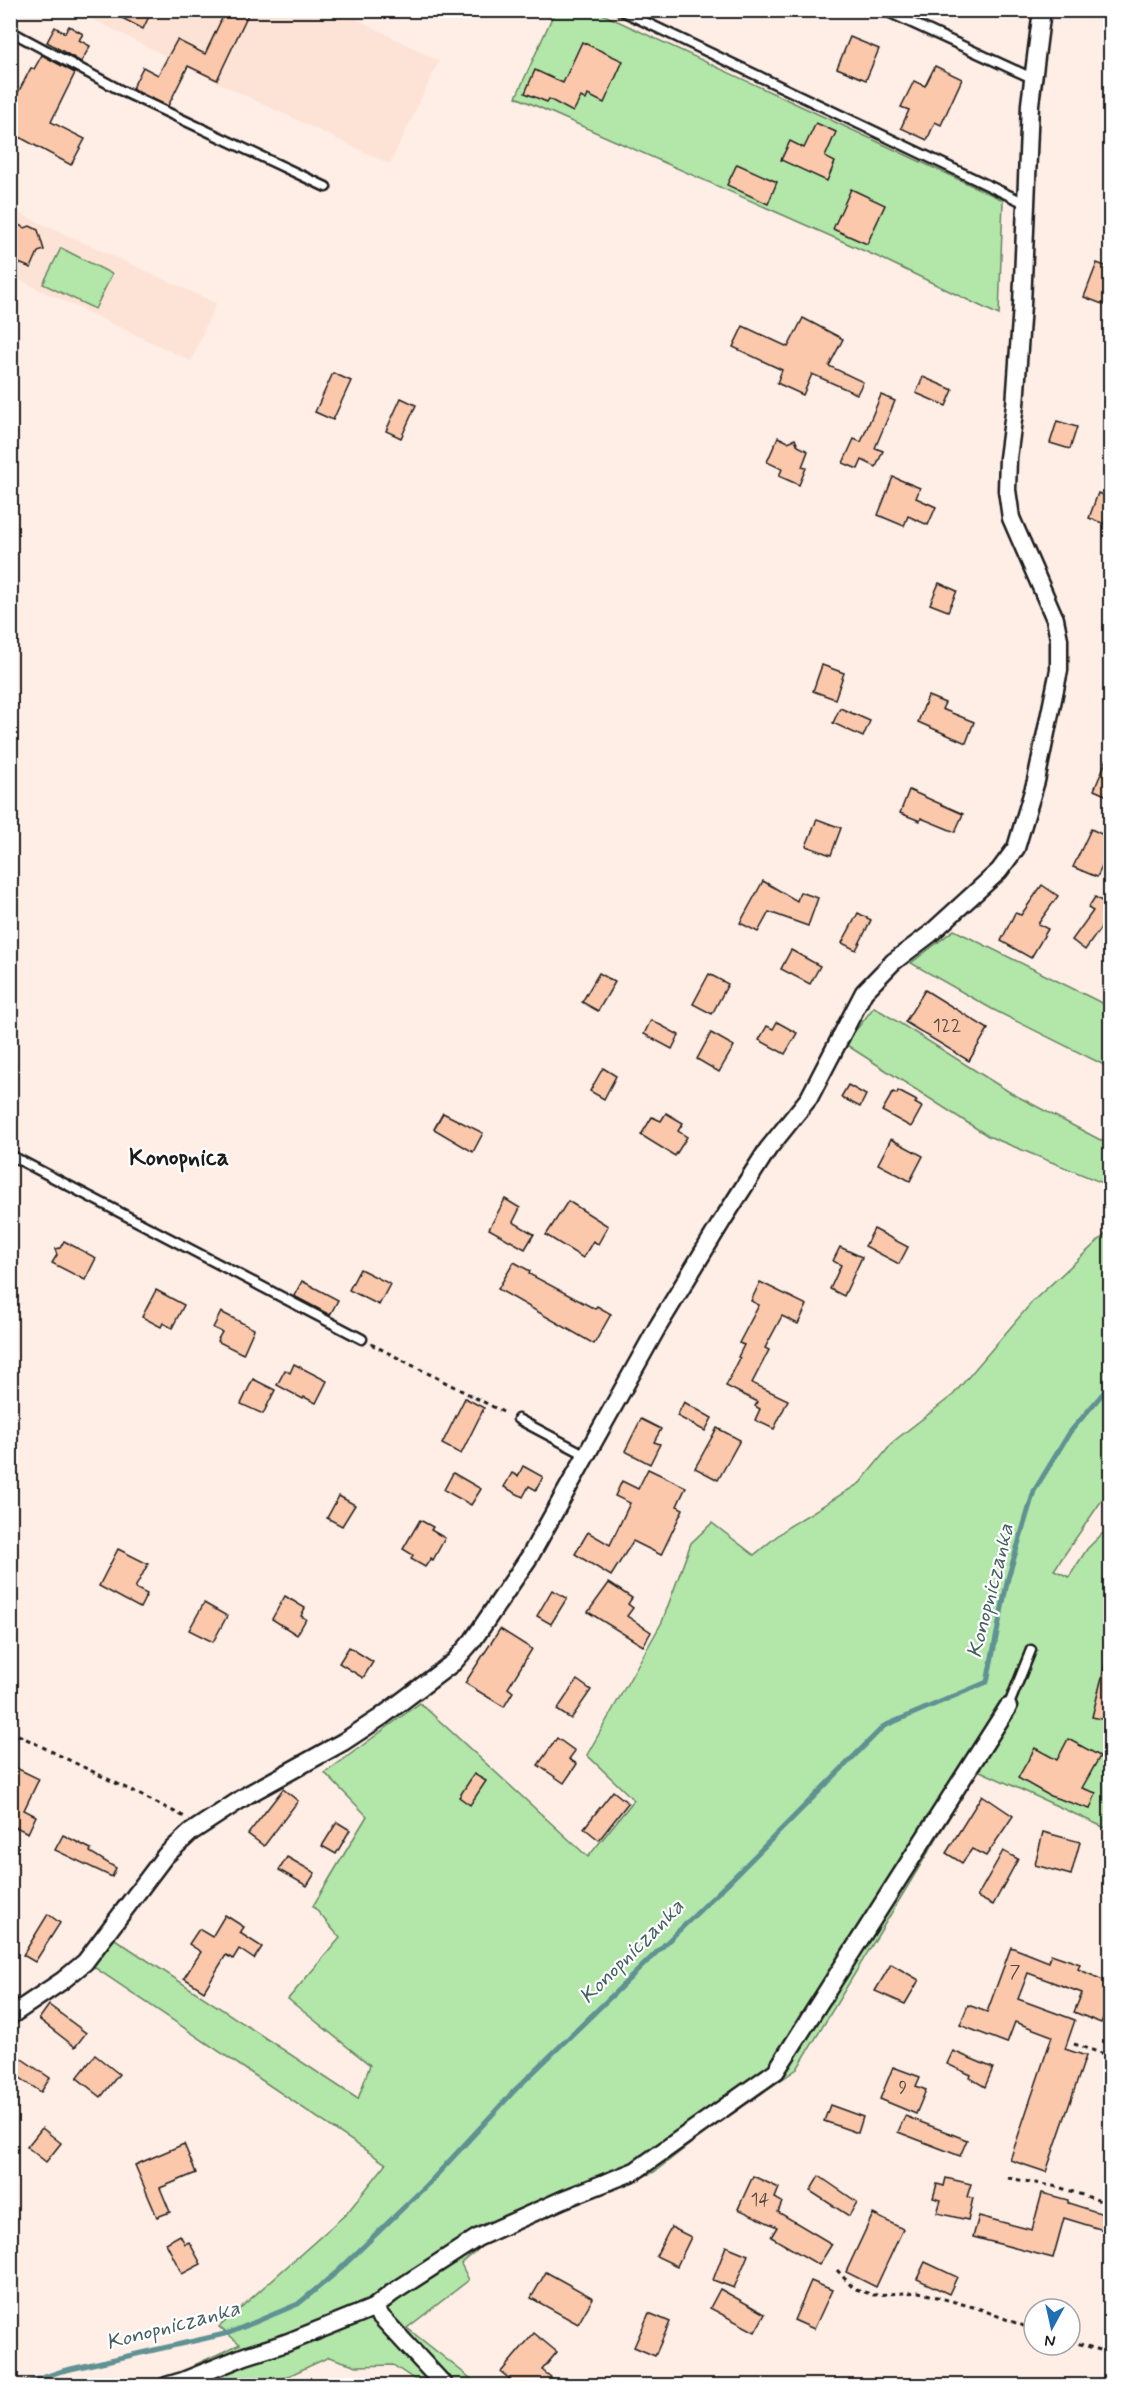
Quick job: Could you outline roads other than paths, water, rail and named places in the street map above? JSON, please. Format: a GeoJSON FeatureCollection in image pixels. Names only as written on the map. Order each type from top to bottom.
{"type":"FeatureCollection","features":[{"type":"Feature","properties":{"kind":"street"},"geometry":{"type":"LineString","coordinates":[[10,2016],[62,1981],[85,1962],[165,1856],[199,1827],[249,1794],[343,1742],[432,1680],[454,1662],[473,1640],[530,1556],[657,1328],[722,1221],[768,1149],[809,1098],[864,992],[893,962],[930,934],[999,871],[1016,848],[1036,781],[1059,670],[1059,639],[1055,620],[1011,518],[1007,490],[1028,204],[1027,169],[1032,78],[1042,10]]}},
{"type":"Feature","properties":{"kind":"street"},"geometry":{"type":"LineString","coordinates":[[166,2385],[183,2381],[245,2356],[286,2343],[373,2308],[392,2293],[477,2238],[564,2199],[635,2171],[776,2071],[1008,1707]]}},
{"type":"Feature","properties":{"kind":"street"},"geometry":{"type":"LineString","coordinates":[[373,2308],[446,2385]]}},
{"type":"Feature","properties":{"kind":"lane"},"geometry":{"type":"LineString","coordinates":[[620,10],[1028,204]]}},
{"type":"Feature","properties":{"kind":"lane"},"geometry":{"type":"LineString","coordinates":[[884,10],[1032,78]]}},
{"type":"Feature","properties":{"kind":"lane"},"geometry":{"type":"LineString","coordinates":[[10,31],[124,92],[326,187]]}},
{"type":"Feature","properties":{"kind":"lane"},"geometry":{"type":"LineString","coordinates":[[10,1155],[362,1339]]}},
{"type":"Feature","properties":{"kind":"lane"},"geometry":{"type":"LineString","coordinates":[[518,1419],[586,1455]]}},
{"type":"Feature","properties":{"kind":"lane"},"geometry":{"type":"LineString","coordinates":[[1008,1707],[1031,1650]]}},
{"type":"Feature","properties":{"kind":"waterway","name":"Konopniczanka"},"geometry":{"type":"LineString","coordinates":[[17,2386],[62,2371],[229,2333],[298,2304],[337,2272],[430,2182],[515,2090],[734,1877],[884,1726],[987,1682],[1008,1578],[1034,1491],[1070,1432],[1110,1385]]}},
{"type":"Feature","properties":{"kind":"district","name":"Konopnica"},"geometry":{"type":"Point","coordinates":[179,1158]}}]}
